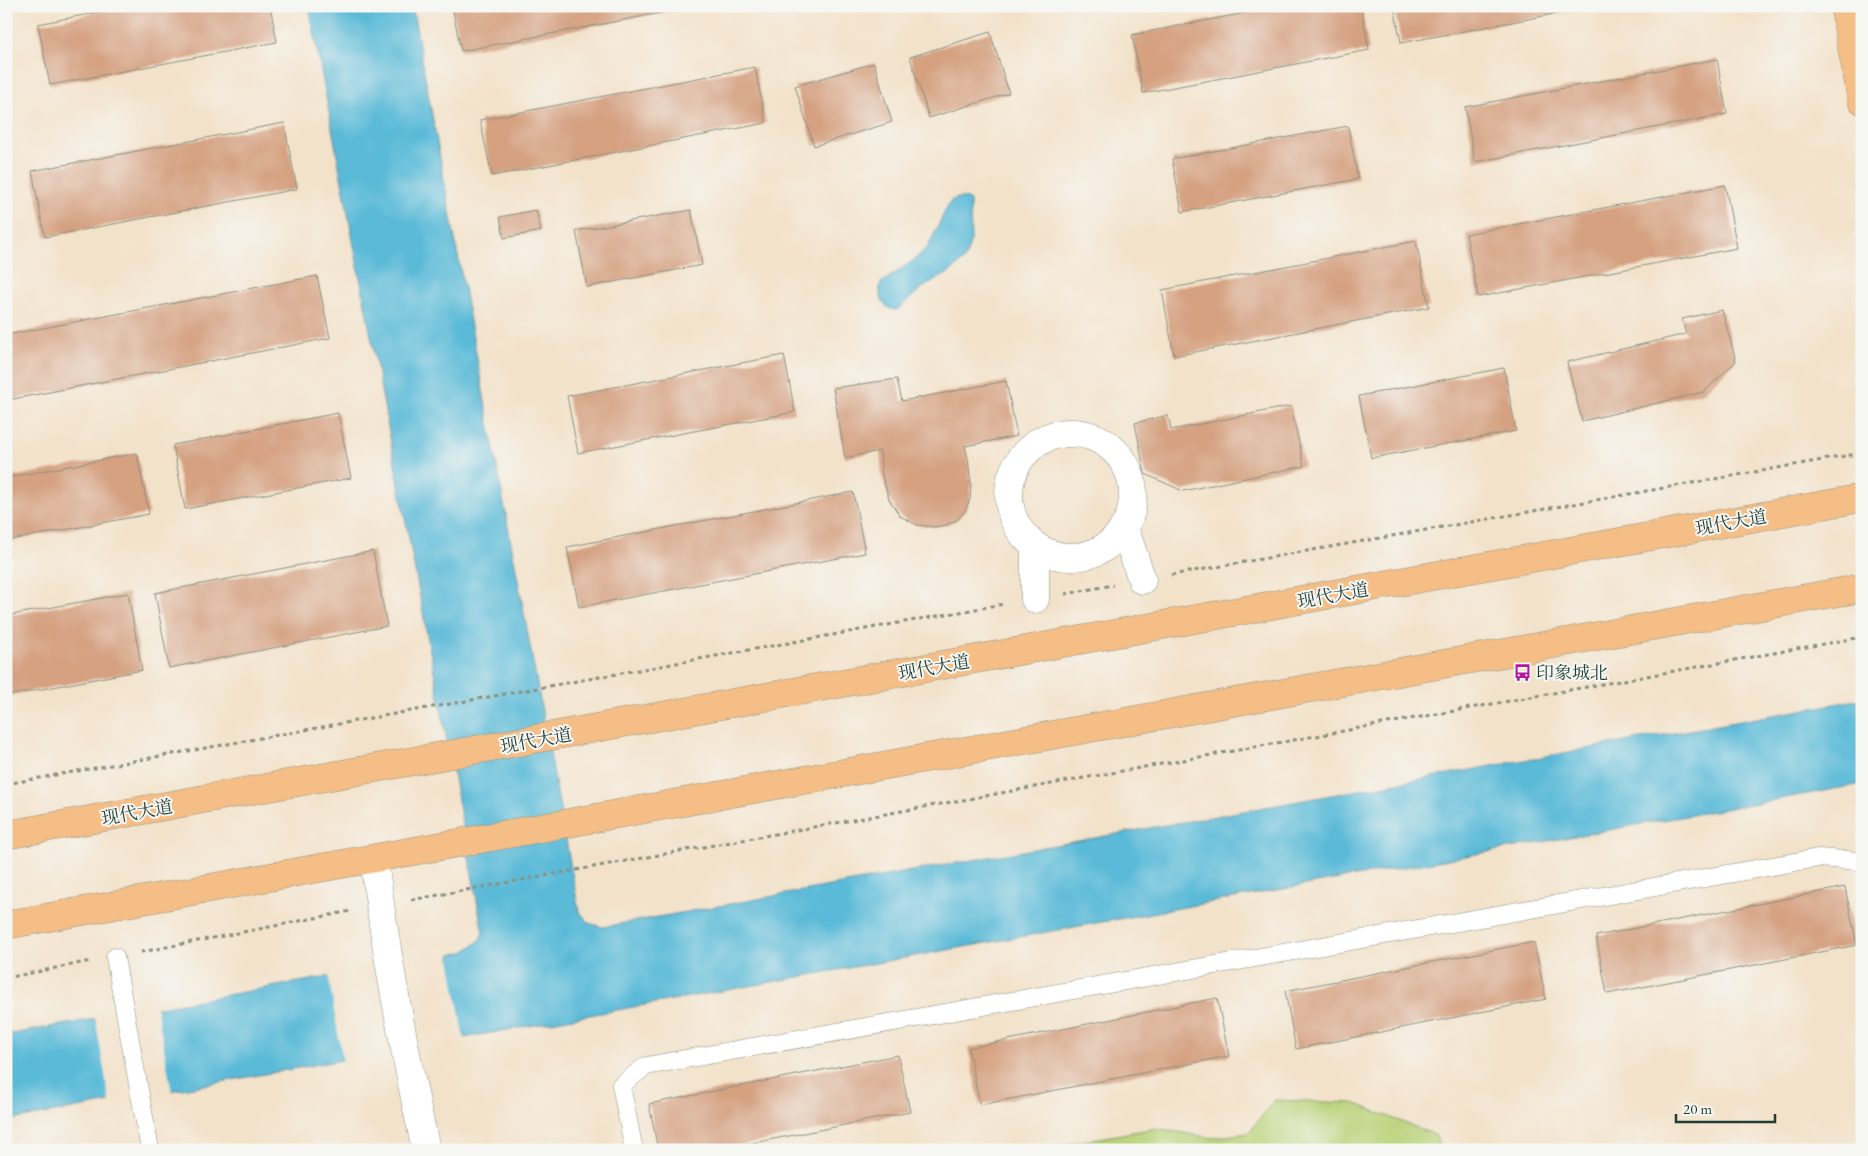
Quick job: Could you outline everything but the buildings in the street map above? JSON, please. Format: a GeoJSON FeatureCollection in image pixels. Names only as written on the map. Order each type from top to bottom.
{"type":"FeatureCollection","features":[{"type":"Feature","properties":{"kind":"main road"},"geometry":{"type":"LineString","coordinates":[[1844,6],[1862,100]]}},
{"type":"Feature","properties":{"kind":"main road","name":"现代大道"},"geometry":{"type":"LineString","coordinates":[[6,835],[1862,498]]}},
{"type":"Feature","properties":{"kind":"main road"},"geometry":{"type":"LineString","coordinates":[[6,925],[1862,588]]}},
{"type":"Feature","properties":{"kind":"street"},"geometry":{"type":"LineString","coordinates":[[1078,432],[1098,439],[1116,451],[1128,468],[1134,489],[1132,509],[1124,528],[1111,543],[1094,553],[1067,557],[1054,555],[1035,547],[1020,533],[1011,516],[1007,495],[1011,474],[1021,456],[1037,441],[1057,433],[1078,432]]}},
{"type":"Feature","properties":{"kind":"street"},"geometry":{"type":"LineString","coordinates":[[1124,528],[1142,580]]}},
{"type":"Feature","properties":{"kind":"street"},"geometry":{"type":"LineString","coordinates":[[1035,547],[1035,599]]}},
{"type":"Feature","properties":{"kind":"street"},"geometry":{"type":"LineString","coordinates":[[374,859],[388,955],[410,1078],[426,1150]]}},
{"type":"Feature","properties":{"kind":"lane"},"geometry":{"type":"LineString","coordinates":[[634,1150],[621,1085],[646,1066],[1818,858],[1859,861],[1862,864]]}},
{"type":"Feature","properties":{"kind":"lane"},"geometry":{"type":"LineString","coordinates":[[115,956],[148,1142]]}},
{"type":"Feature","properties":{"kind":"path"},"geometry":{"type":"LineString","coordinates":[[6,784],[1862,453]]}},
{"type":"Feature","properties":{"kind":"path"},"geometry":{"type":"LineString","coordinates":[[6,978],[380,906],[1862,637]]}},
{"type":"Feature","properties":{"kind":"green space"},"geometry":{"type":"Polygon","coordinates":[[[1274,1100],[1354,1103],[1435,1135],[1442,1150],[1052,1150],[1060,1145],[1156,1128],[1211,1138],[1249,1133],[1274,1100]]]}},
{"type":"Feature","properties":{"kind":"water"},"geometry":{"type":"Polygon","coordinates":[[[309,6],[412,6],[579,911],[589,923],[603,927],[1862,699],[1862,784],[6,1121],[6,1035],[464,952],[479,941],[483,933],[309,6]]]}},
{"type":"Feature","properties":{"kind":"water"},"geometry":{"type":"Polygon","coordinates":[[[965,198],[970,201],[971,240],[965,259],[950,272],[922,288],[897,310],[888,307],[882,301],[881,283],[914,260],[928,247],[948,205],[952,200],[965,198]]]}},
{"type":"Feature","properties":{"kind":"pier"},"geometry":{"type":"Polygon","coordinates":[[[449,952],[464,1040],[343,1062],[328,974],[449,952]]]}},
{"type":"Feature","properties":{"kind":"pier"},"geometry":{"type":"Polygon","coordinates":[[[156,1005],[172,1093],[110,1104],[95,1016],[156,1005]]]}},
{"type":"Feature","properties":{"kind":"place","name":"印象城北"},"geometry":{"type":"Point","coordinates":[1522,672]}}]}
